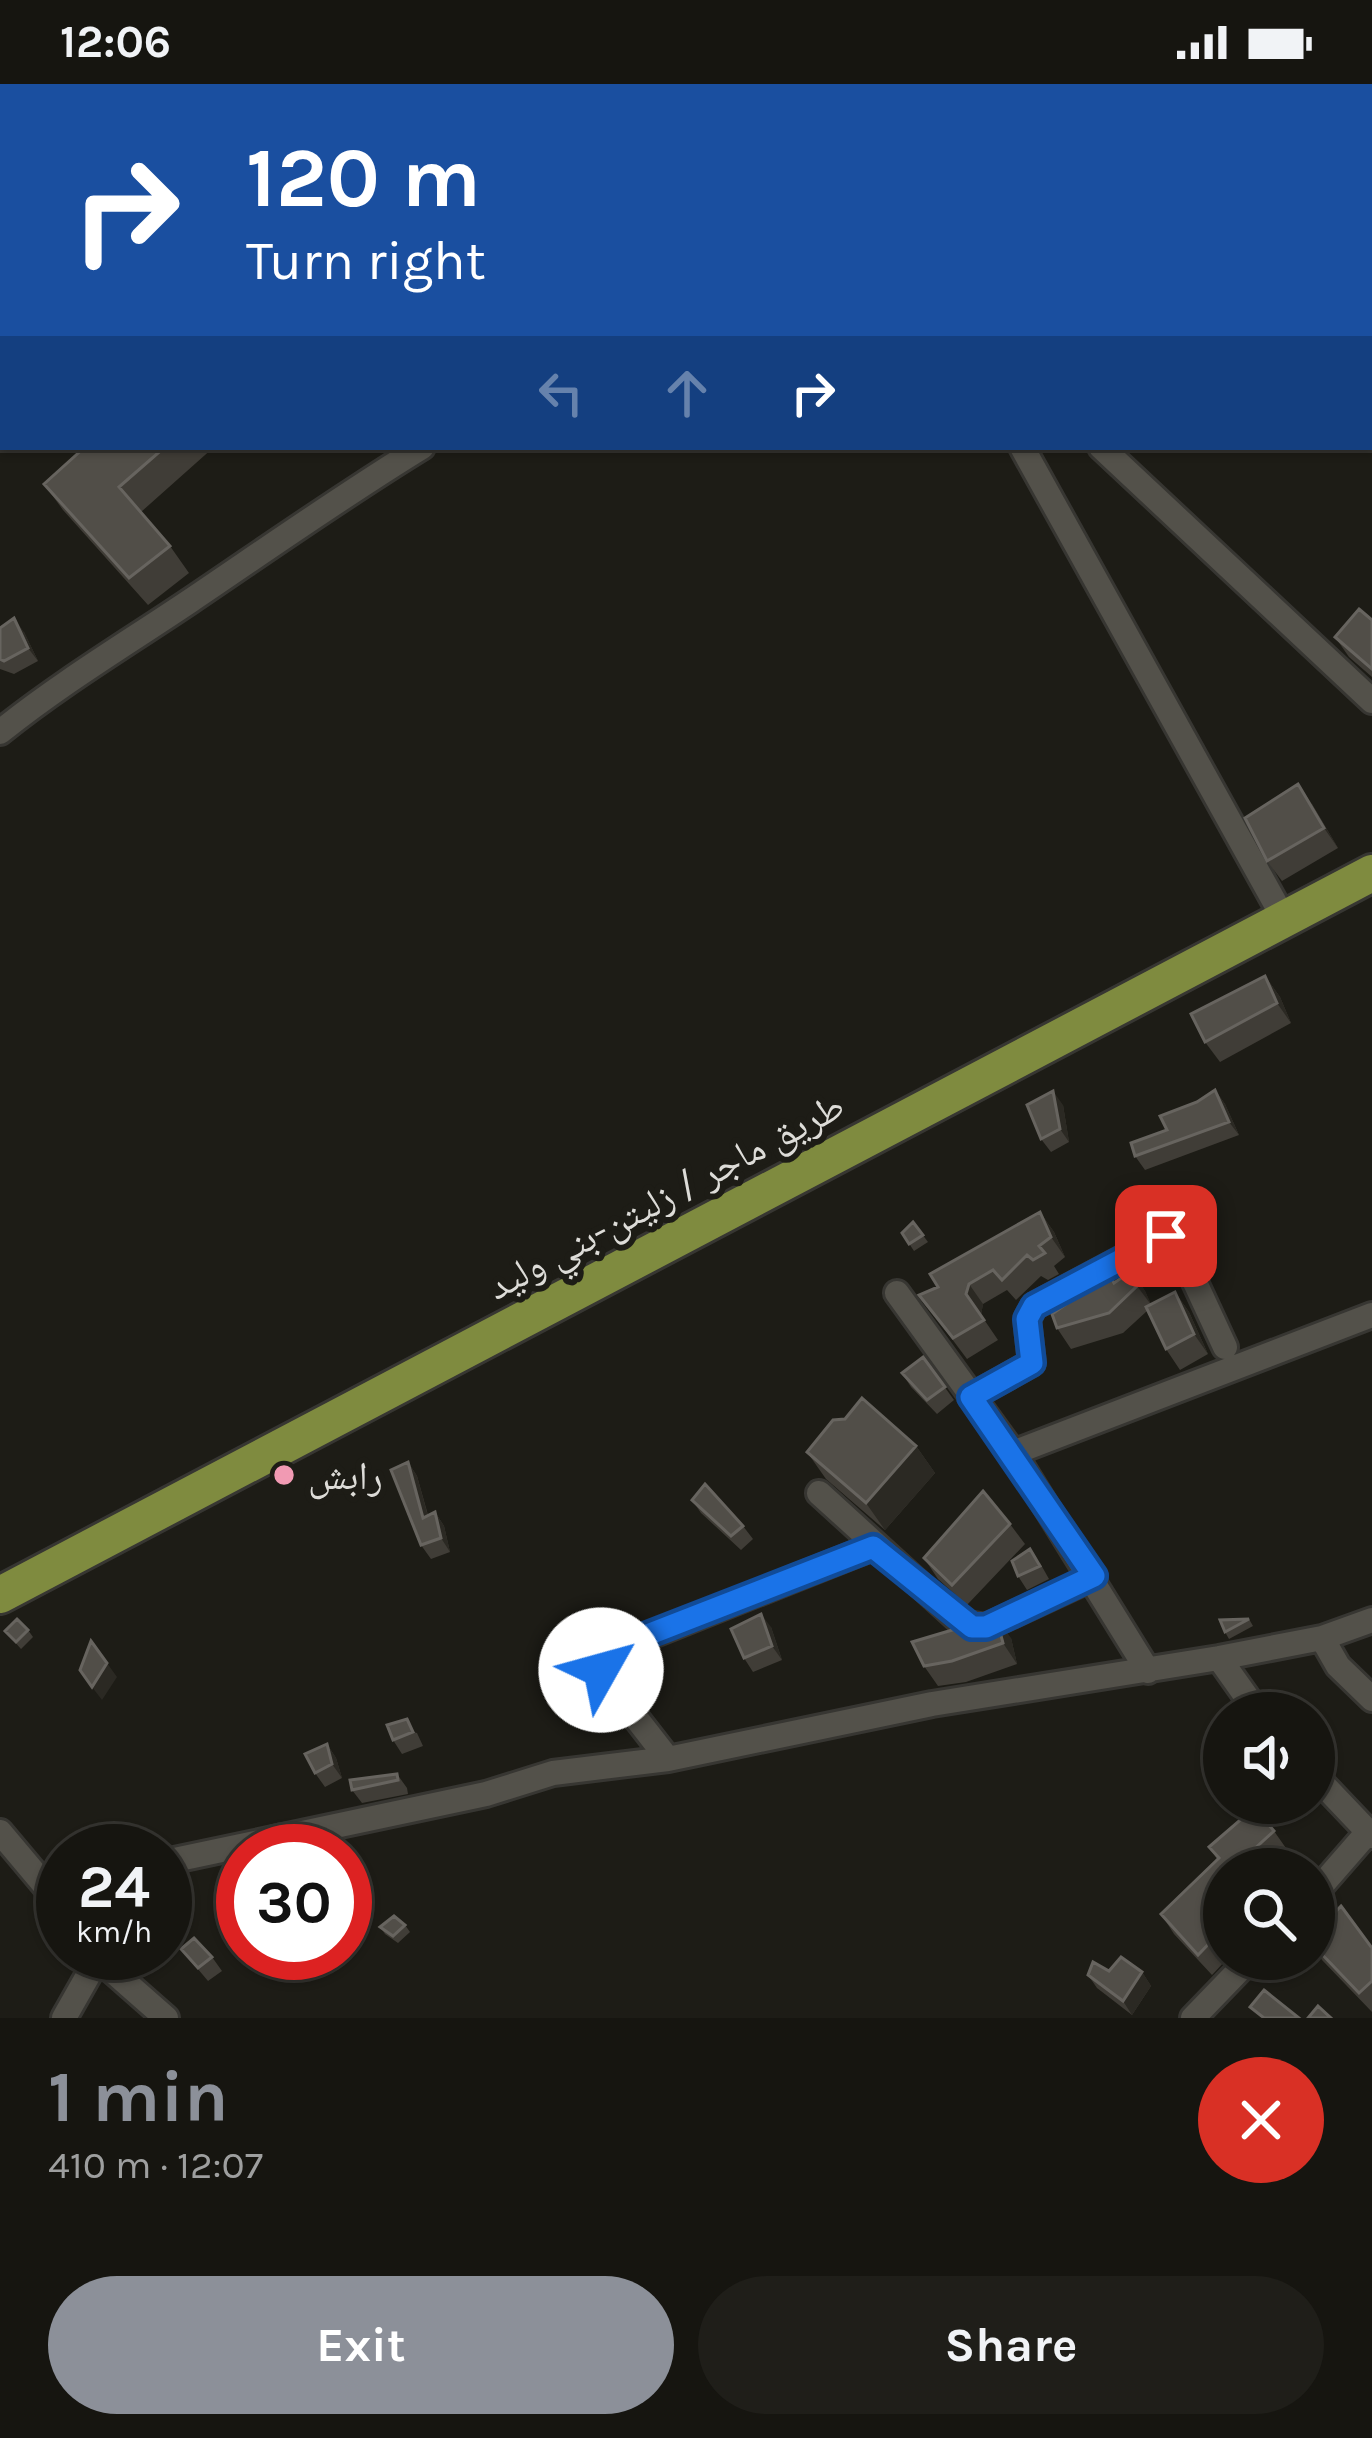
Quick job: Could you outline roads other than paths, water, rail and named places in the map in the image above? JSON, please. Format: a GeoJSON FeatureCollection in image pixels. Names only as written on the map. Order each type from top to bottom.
{"type":"FeatureCollection","features":[{"type":"Feature","properties":{"kind":"highway","name":"طريق ماجر / زليتن-بني وليد"},"geometry":{"type":"LineString","coordinates":[[0,1595],[1372,873]]}},
{"type":"Feature","properties":{"kind":"street"},"geometry":{"type":"LineString","coordinates":[[0,732],[86,666],[188,603],[348,490],[417,450]]}},
{"type":"Feature","properties":{"kind":"street"},"geometry":{"type":"LineString","coordinates":[[1024,450],[1284,919]]}},
{"type":"Feature","properties":{"kind":"street"},"geometry":{"type":"LineString","coordinates":[[1104,450],[1372,701]]}},
{"type":"Feature","properties":{"kind":"street"},"geometry":{"type":"LineString","coordinates":[[971,1397],[1032,1363],[1027,1319],[1034,1306],[1166,1236],[1180,1250],[1225,1347]]}},
{"type":"Feature","properties":{"kind":"street"},"geometry":{"type":"LineString","coordinates":[[898,1293],[1013,1453],[1094,1576],[1148,1670]]}},
{"type":"Feature","properties":{"kind":"street"},"geometry":{"type":"LineString","coordinates":[[1013,1453],[1372,1315]]}},
{"type":"Feature","properties":{"kind":"street"},"geometry":{"type":"LineString","coordinates":[[819,1493],[873,1547],[972,1627],[986,1627],[1094,1576]]}},
{"type":"Feature","properties":{"kind":"street"},"geometry":{"type":"LineString","coordinates":[[668,1759],[605,1678],[602,1655],[873,1547]]}},
{"type":"Feature","properties":{"kind":"street"},"geometry":{"type":"LineString","coordinates":[[192,1856],[486,1794],[553,1773],[668,1759],[932,1704],[1219,1658],[1322,1638],[1372,1620]]}},
{"type":"Feature","properties":{"kind":"street"},"geometry":{"type":"LineString","coordinates":[[1322,1638],[1338,1666],[1372,1699]]}},
{"type":"Feature","properties":{"kind":"street"},"geometry":{"type":"LineString","coordinates":[[1219,1658],[1243,1692]]}},
{"type":"Feature","properties":{"kind":"street"},"geometry":{"type":"LineString","coordinates":[[1335,1797],[1370,1834],[1335,1872]]}},
{"type":"Feature","properties":{"kind":"street"},"geometry":{"type":"LineString","coordinates":[[2,1838],[36,1876]]}},
{"type":"Feature","properties":{"kind":"street"},"geometry":{"type":"LineString","coordinates":[[64,2018],[83,1980]]}},
{"type":"Feature","properties":{"kind":"street"},"geometry":{"type":"LineString","coordinates":[[122,1980],[166,2018]]}},
{"type":"Feature","properties":{"kind":"street"},"geometry":{"type":"LineString","coordinates":[[1193,2018],[1230,1980]]}},
{"type":"Feature","properties":{"kind":"place","name":"رابش"},"geometry":{"type":"Point","coordinates":[284,1475]}}]}
